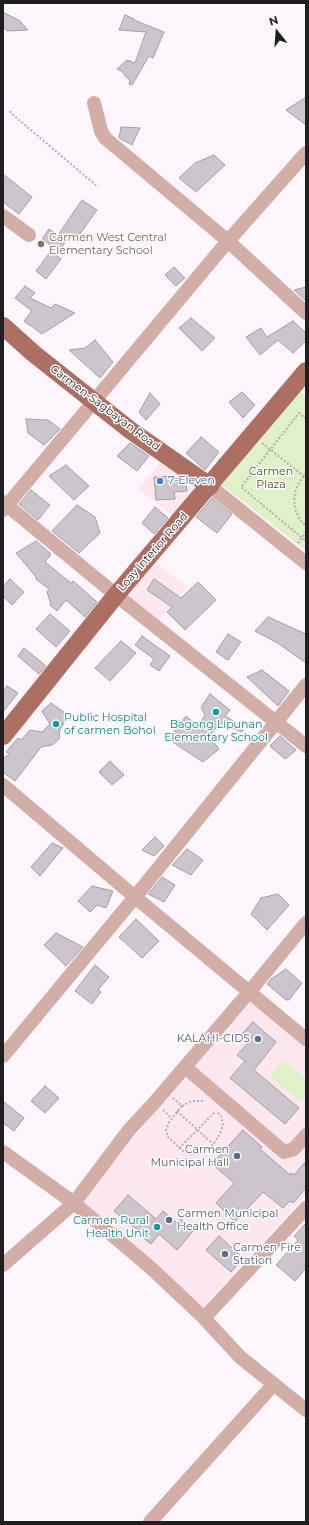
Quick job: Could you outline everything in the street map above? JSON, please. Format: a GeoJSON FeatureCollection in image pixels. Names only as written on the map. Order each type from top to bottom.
{"type":"FeatureCollection","features":[{"type":"Feature","properties":{"kind":"main road","name":"Carmen-Sagbayan Road"},"geometry":{"type":"LineString","coordinates":[[3,326],[33,353],[130,430],[210,486]]}},
{"type":"Feature","properties":{"kind":"main road","name":"Loay Interior Road"},"geometry":{"type":"LineString","coordinates":[[3,736],[116,595],[252,435],[304,378]]}},
{"type":"Feature","properties":{"kind":"street"},"geometry":{"type":"LineString","coordinates":[[94,103],[105,138],[228,241],[306,313]]}},
{"type":"Feature","properties":{"kind":"street"},"geometry":{"type":"LineString","coordinates":[[306,153],[228,241],[95,402],[4,506],[306,746]]}},
{"type":"Feature","properties":{"kind":"street"},"geometry":{"type":"LineString","coordinates":[[3,216],[29,235]]}},
{"type":"Feature","properties":{"kind":"street"},"geometry":{"type":"LineString","coordinates":[[210,486],[306,563]]}},
{"type":"Feature","properties":{"kind":"street"},"geometry":{"type":"LineString","coordinates":[[3,1056],[135,897],[306,686]]}},
{"type":"Feature","properties":{"kind":"street"},"geometry":{"type":"LineString","coordinates":[[3,785],[306,1039]]}},
{"type":"Feature","properties":{"kind":"street"},"geometry":{"type":"LineString","coordinates":[[3,1265],[74,1203],[129,1130],[185,1067],[306,924]]}},
{"type":"Feature","properties":{"kind":"street"},"geometry":{"type":"LineString","coordinates":[[185,1067],[284,1152],[294,1149],[306,1135]]}},
{"type":"Feature","properties":{"kind":"street"},"geometry":{"type":"LineString","coordinates":[[3,1152],[74,1203],[151,1268],[204,1318],[240,1358],[306,1410]]}},
{"type":"Feature","properties":{"kind":"street"},"geometry":{"type":"LineString","coordinates":[[204,1318],[306,1208]]}},
{"type":"Feature","properties":{"kind":"street"},"geometry":{"type":"LineString","coordinates":[[150,1522],[274,1384]]}},
{"type":"Feature","properties":{"kind":"path"},"geometry":{"type":"LineString","coordinates":[[10,111],[98,187]]}},
{"type":"Feature","properties":{"kind":"path"},"geometry":{"type":"LineString","coordinates":[[306,419],[299,413],[241,487],[306,541]]}},
{"type":"Feature","properties":{"kind":"path"},"geometry":{"type":"LineString","coordinates":[[252,435],[306,478]]}},
{"type":"Feature","properties":{"kind":"path"},"geometry":{"type":"LineString","coordinates":[[306,473],[303,475],[297,486],[294,498],[295,509],[300,520],[306,526]]}},
{"type":"Feature","properties":{"kind":"path"},"geometry":{"type":"LineString","coordinates":[[165,1090],[182,1106]]}},
{"type":"Feature","properties":{"kind":"path"},"geometry":{"type":"LineString","coordinates":[[179,1148],[216,1111],[221,1116],[222,1129],[214,1145],[196,1154],[184,1152],[179,1148],[168,1137],[166,1130],[169,1122],[182,1106],[192,1101],[204,1100]]}},
{"type":"Feature","properties":{"kind":"path"},"geometry":{"type":"LineString","coordinates":[[177,1111],[214,1145]]}},
{"type":"Feature","properties":{"kind":"shaded area"},"geometry":{"type":"Polygon","coordinates":[[[164,457],[194,485],[192,491],[173,516],[138,489],[164,457]]]}},
{"type":"Feature","properties":{"kind":"shaded area"},"geometry":{"type":"Polygon","coordinates":[[[154,560],[187,587],[157,623],[124,597],[154,560]]]}},
{"type":"Feature","properties":{"kind":"shaded area"},"geometry":{"type":"Polygon","coordinates":[[[249,998],[306,1047],[306,1195],[202,1308],[81,1201],[249,998]]]}},
{"type":"Feature","properties":{"kind":"green space","name":"Carmen Plaza"},"geometry":{"type":"Polygon","coordinates":[[[298,390],[306,396],[306,551],[222,485],[298,390]]]}},
{"type":"Feature","properties":{"kind":"green space"},"geometry":{"type":"Polygon","coordinates":[[[282,1060],[306,1079],[306,1094],[300,1101],[270,1076],[282,1060]]]}},
{"type":"Feature","properties":{"kind":"building"},"geometry":{"type":"Polygon","coordinates":[[[3,12],[20,21],[28,30],[7,31],[3,27],[3,12]]]}},
{"type":"Feature","properties":{"kind":"building"},"geometry":{"type":"Polygon","coordinates":[[[125,15],[164,32],[153,58],[149,56],[132,85],[129,84],[130,80],[123,72],[117,69],[127,60],[135,63],[146,32],[119,30],[125,15]]]}},
{"type":"Feature","properties":{"kind":"building"},"geometry":{"type":"Polygon","coordinates":[[[306,97],[306,125],[286,110],[306,97]]]}},
{"type":"Feature","properties":{"kind":"building"},"geometry":{"type":"Polygon","coordinates":[[[121,127],[140,128],[132,145],[119,138],[121,127]]]}},
{"type":"Feature","properties":{"kind":"building"},"geometry":{"type":"Polygon","coordinates":[[[214,155],[225,165],[196,192],[179,178],[195,163],[214,155]]]}},
{"type":"Feature","properties":{"kind":"building"},"geometry":{"type":"Polygon","coordinates":[[[3,174],[32,197],[19,214],[3,202],[3,174]]]}},
{"type":"Feature","properties":{"kind":"building"},"geometry":{"type":"Polygon","coordinates":[[[82,200],[97,210],[75,241],[69,237],[59,251],[42,239],[49,229],[58,235],[82,200]]]}},
{"type":"Feature","properties":{"kind":"building"},"geometry":{"type":"Polygon","coordinates":[[[51,251],[61,259],[46,279],[36,271],[51,251]]]}},
{"type":"Feature","properties":{"kind":"building"},"geometry":{"type":"Polygon","coordinates":[[[174,267],[185,278],[176,286],[165,275],[174,267]]]}},
{"type":"Feature","properties":{"kind":"building"},"geometry":{"type":"Polygon","coordinates":[[[25,286],[35,293],[30,298],[51,308],[55,304],[75,313],[42,334],[24,321],[32,311],[15,298],[25,286]]]}},
{"type":"Feature","properties":{"kind":"building"},"geometry":{"type":"Polygon","coordinates":[[[306,287],[306,301],[294,290],[306,287]]]}},
{"type":"Feature","properties":{"kind":"building"},"geometry":{"type":"Polygon","coordinates":[[[191,318],[215,338],[202,351],[179,328],[191,318]]]}},
{"type":"Feature","properties":{"kind":"building"},"geometry":{"type":"Polygon","coordinates":[[[293,321],[306,333],[306,341],[293,353],[278,340],[260,355],[246,337],[261,328],[267,337],[293,321]]]}},
{"type":"Feature","properties":{"kind":"building"},"geometry":{"type":"Polygon","coordinates":[[[95,340],[113,362],[100,378],[69,350],[85,348],[95,340]]]}},
{"type":"Feature","properties":{"kind":"building"},"geometry":{"type":"Polygon","coordinates":[[[242,392],[255,405],[243,418],[229,402],[242,392]]]}},
{"type":"Feature","properties":{"kind":"building"},"geometry":{"type":"Polygon","coordinates":[[[150,393],[160,404],[146,420],[139,412],[150,393]]]}},
{"type":"Feature","properties":{"kind":"building"},"geometry":{"type":"Polygon","coordinates":[[[26,419],[48,420],[60,429],[44,445],[28,433],[26,419]]]}},
{"type":"Feature","properties":{"kind":"building"},"geometry":{"type":"Polygon","coordinates":[[[201,437],[219,452],[205,470],[186,453],[201,437]]]}},
{"type":"Feature","properties":{"kind":"building"},"geometry":{"type":"Polygon","coordinates":[[[130,443],[149,456],[137,471],[117,456],[130,443]]]}},
{"type":"Feature","properties":{"kind":"building"},"geometry":{"type":"Polygon","coordinates":[[[66,465],[89,486],[74,500],[49,476],[66,465]]]}},
{"type":"Feature","properties":{"kind":"building"},"geometry":{"type":"Polygon","coordinates":[[[173,476],[173,479],[181,478],[186,482],[187,491],[174,492],[175,499],[156,500],[154,477],[173,476]]]}},
{"type":"Feature","properties":{"kind":"building"},"geometry":{"type":"Polygon","coordinates":[[[31,490],[50,505],[38,520],[19,504],[31,490]]]}},
{"type":"Feature","properties":{"kind":"building"},"geometry":{"type":"Polygon","coordinates":[[[212,498],[232,514],[217,533],[196,517],[212,498]]]}},
{"type":"Feature","properties":{"kind":"building"},"geometry":{"type":"Polygon","coordinates":[[[77,505],[95,517],[100,533],[79,553],[52,531],[77,505]]]}},
{"type":"Feature","properties":{"kind":"building"},"geometry":{"type":"Polygon","coordinates":[[[155,507],[168,518],[154,534],[142,523],[155,507]]]}},
{"type":"Feature","properties":{"kind":"building"},"geometry":{"type":"Polygon","coordinates":[[[36,541],[50,553],[50,556],[45,562],[71,583],[73,581],[97,602],[85,617],[66,600],[57,611],[50,605],[47,592],[49,589],[36,579],[36,577],[16,553],[36,541]]]}},
{"type":"Feature","properties":{"kind":"building"},"geometry":{"type":"Polygon","coordinates":[[[10,579],[24,592],[12,605],[3,596],[3,586],[10,579]]]}},
{"type":"Feature","properties":{"kind":"building"},"geometry":{"type":"Polygon","coordinates":[[[154,579],[181,598],[198,582],[216,600],[185,630],[167,612],[172,607],[147,590],[154,579]]]}},
{"type":"Feature","properties":{"kind":"building"},"geometry":{"type":"Polygon","coordinates":[[[50,614],[70,631],[56,647],[36,629],[50,614]]]}},
{"type":"Feature","properties":{"kind":"building"},"geometry":{"type":"Polygon","coordinates":[[[268,617],[306,634],[306,663],[279,644],[255,631],[268,617]]]}},
{"type":"Feature","properties":{"kind":"building"},"geometry":{"type":"Polygon","coordinates":[[[228,634],[241,642],[228,660],[216,652],[228,634]]]}},
{"type":"Feature","properties":{"kind":"building"},"geometry":{"type":"Polygon","coordinates":[[[142,636],[170,656],[159,671],[150,665],[154,659],[135,645],[142,636]]]}},
{"type":"Feature","properties":{"kind":"building"},"geometry":{"type":"Polygon","coordinates":[[[121,641],[136,653],[110,681],[95,668],[121,641]]]}},
{"type":"Feature","properties":{"kind":"building"},"geometry":{"type":"Polygon","coordinates":[[[24,648],[46,666],[39,674],[18,656],[24,648]]]}},
{"type":"Feature","properties":{"kind":"building"},"geometry":{"type":"Polygon","coordinates":[[[262,670],[289,691],[278,706],[247,677],[262,670]]]}},
{"type":"Feature","properties":{"kind":"building"},"geometry":{"type":"Polygon","coordinates":[[[7,686],[18,693],[3,712],[3,691],[7,686]]]}},
{"type":"Feature","properties":{"kind":"building"},"geometry":{"type":"Polygon","coordinates":[[[210,694],[230,710],[225,716],[244,728],[242,732],[220,723],[209,736],[219,749],[203,762],[168,739],[186,716],[198,726],[205,715],[201,707],[210,694]]]}},
{"type":"Feature","properties":{"kind":"building"},"geometry":{"type":"Polygon","coordinates":[[[51,703],[68,715],[60,730],[59,739],[52,745],[41,747],[15,781],[3,772],[3,759],[9,754],[6,752],[18,738],[21,740],[30,730],[42,732],[50,724],[42,711],[51,703]]]}},
{"type":"Feature","properties":{"kind":"building"},"geometry":{"type":"Polygon","coordinates":[[[280,736],[296,750],[285,759],[270,746],[280,736]]]}},
{"type":"Feature","properties":{"kind":"building"},"geometry":{"type":"Polygon","coordinates":[[[110,761],[124,775],[112,785],[99,772],[110,761]]]}},
{"type":"Feature","properties":{"kind":"building"},"geometry":{"type":"Polygon","coordinates":[[[155,837],[164,846],[154,856],[142,850],[155,837]]]}},
{"type":"Feature","properties":{"kind":"building"},"geometry":{"type":"Polygon","coordinates":[[[52,843],[63,848],[40,876],[31,867],[52,843]]]}},
{"type":"Feature","properties":{"kind":"building"},"geometry":{"type":"Polygon","coordinates":[[[187,849],[203,860],[191,875],[172,865],[187,849]]]}},
{"type":"Feature","properties":{"kind":"building"},"geometry":{"type":"Polygon","coordinates":[[[162,877],[175,885],[164,902],[148,894],[162,877]]]}},
{"type":"Feature","properties":{"kind":"building"},"geometry":{"type":"Polygon","coordinates":[[[92,886],[113,891],[106,908],[97,905],[90,912],[78,901],[92,886]]]}},
{"type":"Feature","properties":{"kind":"building"},"geometry":{"type":"Polygon","coordinates":[[[278,894],[289,905],[267,930],[251,914],[261,898],[278,894]]]}},
{"type":"Feature","properties":{"kind":"building"},"geometry":{"type":"Polygon","coordinates":[[[136,919],[159,941],[142,958],[119,937],[136,919]]]}},
{"type":"Feature","properties":{"kind":"building"},"geometry":{"type":"Polygon","coordinates":[[[56,933],[83,947],[66,966],[44,945],[56,933]]]}},
{"type":"Feature","properties":{"kind":"building"},"geometry":{"type":"Polygon","coordinates":[[[95,965],[109,977],[98,990],[101,992],[92,1004],[75,991],[95,965]]]}},
{"type":"Feature","properties":{"kind":"building"},"geometry":{"type":"Polygon","coordinates":[[[286,969],[302,983],[289,1000],[286,1000],[267,984],[271,979],[286,969]]]}},
{"type":"Feature","properties":{"kind":"building"},"geometry":{"type":"Polygon","coordinates":[[[253,1022],[276,1042],[254,1070],[299,1108],[285,1124],[230,1078],[245,1061],[237,1055],[248,1043],[240,1036],[253,1022]]]}},
{"type":"Feature","properties":{"kind":"building"},"geometry":{"type":"Polygon","coordinates":[[[45,1086],[59,1098],[45,1113],[31,1101],[45,1086]]]}},
{"type":"Feature","properties":{"kind":"building"},"geometry":{"type":"Polygon","coordinates":[[[3,1101],[24,1118],[14,1131],[3,1123],[3,1101]]]}},
{"type":"Feature","properties":{"kind":"building"},"geometry":{"type":"Polygon","coordinates":[[[243,1130],[262,1147],[260,1149],[290,1175],[291,1173],[294,1175],[306,1161],[306,1188],[293,1203],[290,1201],[283,1208],[263,1192],[235,1222],[216,1203],[234,1183],[212,1164],[243,1130]]]}},
{"type":"Feature","properties":{"kind":"building"},"geometry":{"type":"Polygon","coordinates":[[[128,1195],[156,1219],[163,1211],[177,1223],[181,1219],[194,1230],[177,1250],[159,1234],[151,1244],[141,1236],[142,1234],[114,1211],[128,1195]]]}},
{"type":"Feature","properties":{"kind":"building"},"geometry":{"type":"Polygon","coordinates":[[[306,1223],[306,1268],[295,1281],[276,1265],[298,1240],[294,1236],[306,1223]]]}},
{"type":"Feature","properties":{"kind":"building","name":"Carmen Fire Station"},"geometry":{"type":"Polygon","coordinates":[[[219,1236],[243,1258],[231,1272],[206,1250],[219,1236]]]}},
{"type":"Feature","properties":{"kind":"place","name":"Carmen West Central Elementary School"},"geometry":{"type":"Point","coordinates":[41,244]}},
{"type":"Feature","properties":{"kind":"place","name":"7-Eleven"},"geometry":{"type":"Point","coordinates":[160,481]}},
{"type":"Feature","properties":{"kind":"place","name":"Bagong Lipunan Elementary School"},"geometry":{"type":"Point","coordinates":[216,712]}},
{"type":"Feature","properties":{"kind":"place","name":"Public Hospital of carmen Bohol"},"geometry":{"type":"Point","coordinates":[56,724]}},
{"type":"Feature","properties":{"kind":"place","name":"KALAHI-CIDS"},"geometry":{"type":"Point","coordinates":[258,1039]}},
{"type":"Feature","properties":{"kind":"place","name":"Carmen Municipal Hall"},"geometry":{"type":"Point","coordinates":[237,1156]}},
{"type":"Feature","properties":{"kind":"place","name":"Carmen Municipal Health Office"},"geometry":{"type":"Point","coordinates":[169,1220]}},
{"type":"Feature","properties":{"kind":"place","name":"Carmen Rural Health Unit"},"geometry":{"type":"Point","coordinates":[157,1227]}},
{"type":"Feature","properties":{"kind":"place","name":"Carmen Fire Station"},"geometry":{"type":"Point","coordinates":[225,1254]}}]}
